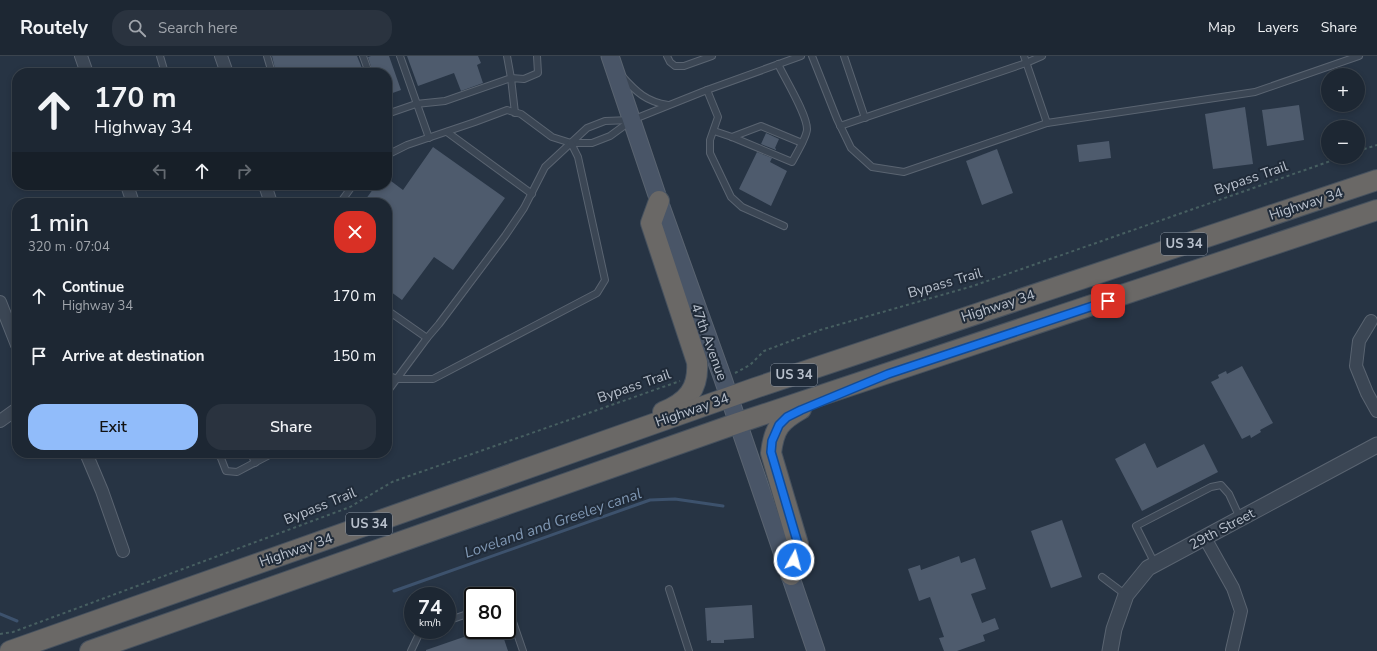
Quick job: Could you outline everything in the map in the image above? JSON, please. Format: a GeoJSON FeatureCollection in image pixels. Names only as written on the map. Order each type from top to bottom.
{"type":"FeatureCollection","features":[{"type":"Feature","properties":{"kind":"highway","name":"Highway 34"},"geometry":{"type":"LineString","coordinates":[[10,651],[531,466],[726,388],[990,308],[1377,180]]}},
{"type":"Feature","properties":{"kind":"highway"},"geometry":{"type":"LineString","coordinates":[[531,466],[666,410],[683,400],[696,385],[698,371],[697,362],[651,223],[659,201]]}},
{"type":"Feature","properties":{"kind":"highway","name":"Highway 34"},"geometry":{"type":"LineString","coordinates":[[90,651],[738,423],[1377,210]]}},
{"type":"Feature","properties":{"kind":"highway"},"geometry":{"type":"LineString","coordinates":[[791,575],[798,544],[771,452],[772,441],[779,425],[787,417],[801,410],[888,374]]}},
{"type":"Feature","properties":{"kind":"main road","name":"47th Avenue"},"geometry":{"type":"LineString","coordinates":[[612,60],[659,201],[726,388],[816,651]]}},
{"type":"Feature","properties":{"kind":"street"},"geometry":{"type":"LineString","coordinates":[[81,56],[85,68]]}},
{"type":"Feature","properties":{"kind":"street"},"geometry":{"type":"LineString","coordinates":[[221,56],[225,68]]}},
{"type":"Feature","properties":{"kind":"street"},"geometry":{"type":"LineString","coordinates":[[0,302],[12,332]]}},
{"type":"Feature","properties":{"kind":"street"},"geometry":{"type":"LineString","coordinates":[[1371,321],[1359,340],[1356,366],[1367,393],[1377,411]]}},
{"type":"Feature","properties":{"kind":"street"},"geometry":{"type":"LineString","coordinates":[[0,421],[12,413]]}},
{"type":"Feature","properties":{"kind":"street","name":"29th Street"},"geometry":{"type":"LineString","coordinates":[[1110,651],[1114,629],[1126,595],[1148,568],[1377,445]]}},
{"type":"Feature","properties":{"kind":"street"},"geometry":{"type":"LineString","coordinates":[[88,458],[102,491],[123,551]]}},
{"type":"Feature","properties":{"kind":"street"},"geometry":{"type":"LineString","coordinates":[[1205,538],[1233,588],[1241,611],[1232,650]]}},
{"type":"Feature","properties":{"kind":"lane"},"geometry":{"type":"LineString","coordinates":[[160,56],[164,68]]}},
{"type":"Feature","properties":{"kind":"lane"},"geometry":{"type":"LineString","coordinates":[[266,56],[270,68]]}},
{"type":"Feature","properties":{"kind":"lane"},"geometry":{"type":"LineString","coordinates":[[363,56],[367,68]]}},
{"type":"Feature","properties":{"kind":"lane"},"geometry":{"type":"LineString","coordinates":[[400,56],[429,138]]}},
{"type":"Feature","properties":{"kind":"lane"},"geometry":{"type":"LineString","coordinates":[[507,56],[515,113]]}},
{"type":"Feature","properties":{"kind":"lane"},"geometry":{"type":"LineString","coordinates":[[392,112],[416,104],[445,101],[511,78],[524,79],[538,73],[537,56]]}},
{"type":"Feature","properties":{"kind":"lane"},"geometry":{"type":"LineString","coordinates":[[668,56],[670,62],[675,66],[684,66],[712,56]]}},
{"type":"Feature","properties":{"kind":"lane"},"geometry":{"type":"LineString","coordinates":[[392,152],[407,145],[508,110],[521,114],[552,137],[572,143],[592,143],[610,136],[632,120],[668,105],[801,56]]}},
{"type":"Feature","properties":{"kind":"lane"},"geometry":{"type":"LineString","coordinates":[[812,56],[840,126],[851,148],[872,167],[904,172],[1047,123],[1255,92],[1359,56]]}},
{"type":"Feature","properties":{"kind":"lane"},"geometry":{"type":"LineString","coordinates":[[844,56],[866,118]]}},
{"type":"Feature","properties":{"kind":"lane"},"geometry":{"type":"LineString","coordinates":[[1024,56],[1047,123]]}},
{"type":"Feature","properties":{"kind":"lane"},"geometry":{"type":"LineString","coordinates":[[840,126],[1026,63],[1042,56]]}},
{"type":"Feature","properties":{"kind":"lane"},"geometry":{"type":"LineString","coordinates":[[612,60],[634,89],[644,97],[657,103],[668,105]]}},
{"type":"Feature","properties":{"kind":"lane"},"geometry":{"type":"LineString","coordinates":[[714,131],[792,162],[802,144],[807,129],[804,114],[778,64]]}},
{"type":"Feature","properties":{"kind":"lane"},"geometry":{"type":"LineString","coordinates":[[707,90],[718,117],[710,140],[710,153],[731,197],[742,207],[784,226]]}},
{"type":"Feature","properties":{"kind":"lane"},"geometry":{"type":"LineString","coordinates":[[392,386],[505,236],[524,208],[545,167],[587,128],[606,121],[632,120]]}},
{"type":"Feature","properties":{"kind":"lane"},"geometry":{"type":"LineString","coordinates":[[732,137],[761,126],[802,144]]}},
{"type":"Feature","properties":{"kind":"lane"},"geometry":{"type":"LineString","coordinates":[[447,132],[532,194]]}},
{"type":"Feature","properties":{"kind":"lane"},"geometry":{"type":"LineString","coordinates":[[392,378],[397,380],[433,379],[597,293],[605,280],[578,157],[572,143]]}},
{"type":"Feature","properties":{"kind":"lane"},"geometry":{"type":"LineString","coordinates":[[392,314],[427,338]]}},
{"type":"Feature","properties":{"kind":"lane"},"geometry":{"type":"LineString","coordinates":[[221,458],[226,471],[237,472],[264,458]]}},
{"type":"Feature","properties":{"kind":"lane"},"geometry":{"type":"LineString","coordinates":[[253,458],[255,463]]}},
{"type":"Feature","properties":{"kind":"lane"},"geometry":{"type":"LineString","coordinates":[[1155,564],[1136,526],[1211,487],[1221,485],[1229,494],[1240,519]]}},
{"type":"Feature","properties":{"kind":"lane"},"geometry":{"type":"LineString","coordinates":[[1102,577],[1126,595]]}},
{"type":"Feature","properties":{"kind":"lane"},"geometry":{"type":"LineString","coordinates":[[669,589],[689,651]]}},
{"type":"Feature","properties":{"kind":"lane"},"geometry":{"type":"LineString","coordinates":[[516,631],[523,651]]}},
{"type":"Feature","properties":{"kind":"lane"},"geometry":{"type":"LineString","coordinates":[[411,651],[417,639]]}},
{"type":"Feature","properties":{"kind":"path"},"geometry":{"type":"LineString","coordinates":[[1365,149],[1377,145]]}},
{"type":"Feature","properties":{"kind":"path","name":"Bypass Trail"},"geometry":{"type":"LineString","coordinates":[[726,388],[764,351],[820,330],[973,286],[1322,164]]}},
{"type":"Feature","properties":{"kind":"path","name":"Bypass Trail"},"geometry":{"type":"LineString","coordinates":[[0,634],[13,632],[350,507],[392,482],[679,380],[696,385]]}},
{"type":"Feature","properties":{"kind":"building"},"geometry":{"type":"Polygon","coordinates":[[[272,56],[357,56],[362,68],[275,68],[272,56]]]}},
{"type":"Feature","properties":{"kind":"building"},"geometry":{"type":"Polygon","coordinates":[[[389,56],[401,90],[392,93],[392,68],[371,68],[368,57],[389,56]]]}},
{"type":"Feature","properties":{"kind":"building"},"geometry":{"type":"Polygon","coordinates":[[[407,56],[478,56],[481,63],[477,65],[483,83],[461,91],[454,73],[418,86],[407,56]]]}},
{"type":"Feature","properties":{"kind":"building"},"geometry":{"type":"Polygon","coordinates":[[[1299,105],[1304,140],[1267,146],[1262,110],[1299,105]]]}},
{"type":"Feature","properties":{"kind":"building"},"geometry":{"type":"Polygon","coordinates":[[[1245,107],[1253,164],[1213,169],[1205,114],[1245,107]]]}},
{"type":"Feature","properties":{"kind":"building"},"geometry":{"type":"Polygon","coordinates":[[[766,133],[779,139],[775,148],[776,150],[761,144],[766,133]]]}},
{"type":"Feature","properties":{"kind":"building"},"geometry":{"type":"Polygon","coordinates":[[[1109,141],[1111,158],[1079,162],[1077,145],[1109,141]]]}},
{"type":"Feature","properties":{"kind":"building"},"geometry":{"type":"Polygon","coordinates":[[[433,147],[505,198],[453,270],[434,257],[402,300],[392,293],[392,198],[367,198],[372,190],[392,190],[392,182],[403,190],[433,147]]]}},
{"type":"Feature","properties":{"kind":"building"},"geometry":{"type":"Polygon","coordinates":[[[997,149],[1013,193],[982,205],[966,161],[997,149]]]}},
{"type":"Feature","properties":{"kind":"building"},"geometry":{"type":"Polygon","coordinates":[[[757,152],[772,158],[770,162],[787,171],[771,206],[739,189],[757,152]]]}},
{"type":"Feature","properties":{"kind":"building"},"geometry":{"type":"Polygon","coordinates":[[[1242,366],[1273,423],[1260,430],[1261,432],[1251,438],[1250,435],[1242,439],[1211,382],[1219,378],[1218,375],[1226,371],[1227,374],[1242,366]]]}},
{"type":"Feature","properties":{"kind":"building"},"geometry":{"type":"Polygon","coordinates":[[[1145,443],[1157,468],[1204,444],[1218,472],[1142,511],[1115,459],[1145,443]]]}},
{"type":"Feature","properties":{"kind":"building"},"geometry":{"type":"Polygon","coordinates":[[[1062,520],[1082,577],[1051,588],[1031,531],[1062,520]]]}},
{"type":"Feature","properties":{"kind":"building"},"geometry":{"type":"Polygon","coordinates":[[[959,556],[961,563],[975,558],[986,589],[971,594],[982,623],[995,618],[999,629],[983,635],[985,641],[957,651],[944,651],[939,638],[944,637],[930,597],[919,601],[908,569],[920,565],[921,570],[959,556]]]}},
{"type":"Feature","properties":{"kind":"building"},"geometry":{"type":"Polygon","coordinates":[[[752,605],[754,638],[724,640],[724,643],[711,643],[711,640],[707,641],[705,608],[752,605]]]}},
{"type":"Feature","properties":{"kind":"building"},"geometry":{"type":"Polygon","coordinates":[[[464,637],[464,639],[504,639],[508,651],[426,651],[464,637]]]}},
{"type":"Feature","properties":{"kind":"waterway","name":"Loveland and Greeley canal"},"geometry":{"type":"LineString","coordinates":[[394,591],[650,500],[675,499],[723,506]]}},
{"type":"Feature","properties":{"kind":"waterway","name":"Loveland and Greeley canal"},"geometry":{"type":"LineString","coordinates":[[0,614],[17,621]]}},
{"type":"Feature","properties":{"kind":"route"},"geometry":{"type":"LineString","coordinates":[[794,560],[798,544],[771,452],[772,441],[779,425],[787,417],[888,374],[1108,301]]}}]}
